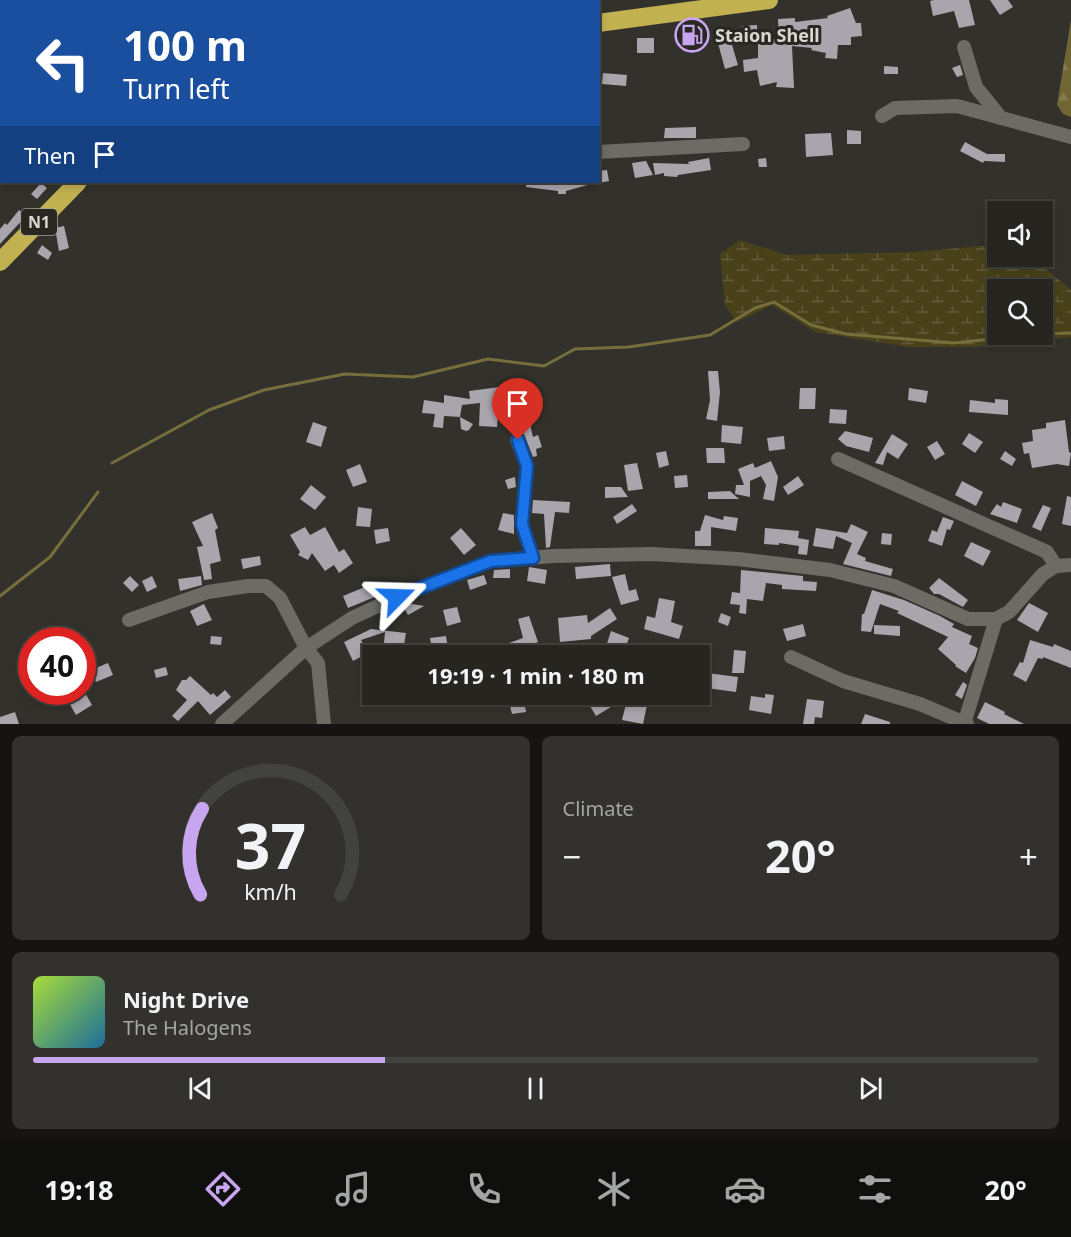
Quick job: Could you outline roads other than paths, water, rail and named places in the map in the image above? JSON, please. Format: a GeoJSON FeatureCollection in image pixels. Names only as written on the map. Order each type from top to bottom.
{"type":"FeatureCollection","features":[{"type":"Feature","properties":{"kind":"highway"},"geometry":{"type":"LineString","coordinates":[[600,23],[706,4],[770,0]]}},
{"type":"Feature","properties":{"kind":"highway","name":"N1"},"geometry":{"type":"LineString","coordinates":[[0,262],[77,183]]}},
{"type":"Feature","properties":{"kind":"street"},"geometry":{"type":"LineString","coordinates":[[964,47],[976,87],[1001,118]]}},
{"type":"Feature","properties":{"kind":"street"},"geometry":{"type":"LineString","coordinates":[[882,116],[895,108],[957,106],[1071,137]]}},
{"type":"Feature","properties":{"kind":"street"},"geometry":{"type":"LineString","coordinates":[[600,152],[743,144]]}},
{"type":"Feature","properties":{"kind":"street"},"geometry":{"type":"LineString","coordinates":[[518,440],[527,466],[522,524],[533,558]]}},
{"type":"Feature","properties":{"kind":"street"},"geometry":{"type":"LineString","coordinates":[[838,459],[1047,552],[1056,566]]}},
{"type":"Feature","properties":{"kind":"street"},"geometry":{"type":"LineString","coordinates":[[222,724],[306,648],[352,618],[440,579],[491,561],[652,554],[738,559],[830,570],[894,586],[968,619],[996,619],[1009,612],[1042,574],[1056,566],[1071,565]]}},
{"type":"Feature","properties":{"kind":"street"},"geometry":{"type":"LineString","coordinates":[[129,620],[208,592],[248,586],[266,586],[280,598],[306,648],[318,663],[324,724]]}},
{"type":"Feature","properties":{"kind":"street"},"geometry":{"type":"LineString","coordinates":[[790,657],[843,681],[920,704],[965,724],[996,619]]}},
{"type":"Feature","properties":{"kind":"waterway"},"geometry":{"type":"LineString","coordinates":[[112,463],[209,410],[264,390],[345,374],[413,377],[488,359],[544,366],[575,349],[629,347],[710,335],[755,308],[774,302],[811,325],[846,334],[954,343],[987,339]]}},
{"type":"Feature","properties":{"kind":"waterway"},"geometry":{"type":"LineString","coordinates":[[1053,334],[1071,333]]}},
{"type":"Feature","properties":{"kind":"waterway"},"geometry":{"type":"LineString","coordinates":[[0,596],[50,557],[98,492]]}},
{"type":"Feature","properties":{"kind":"place","name":"Staion Shell"},"geometry":{"type":"Point","coordinates":[692,35]}}]}
